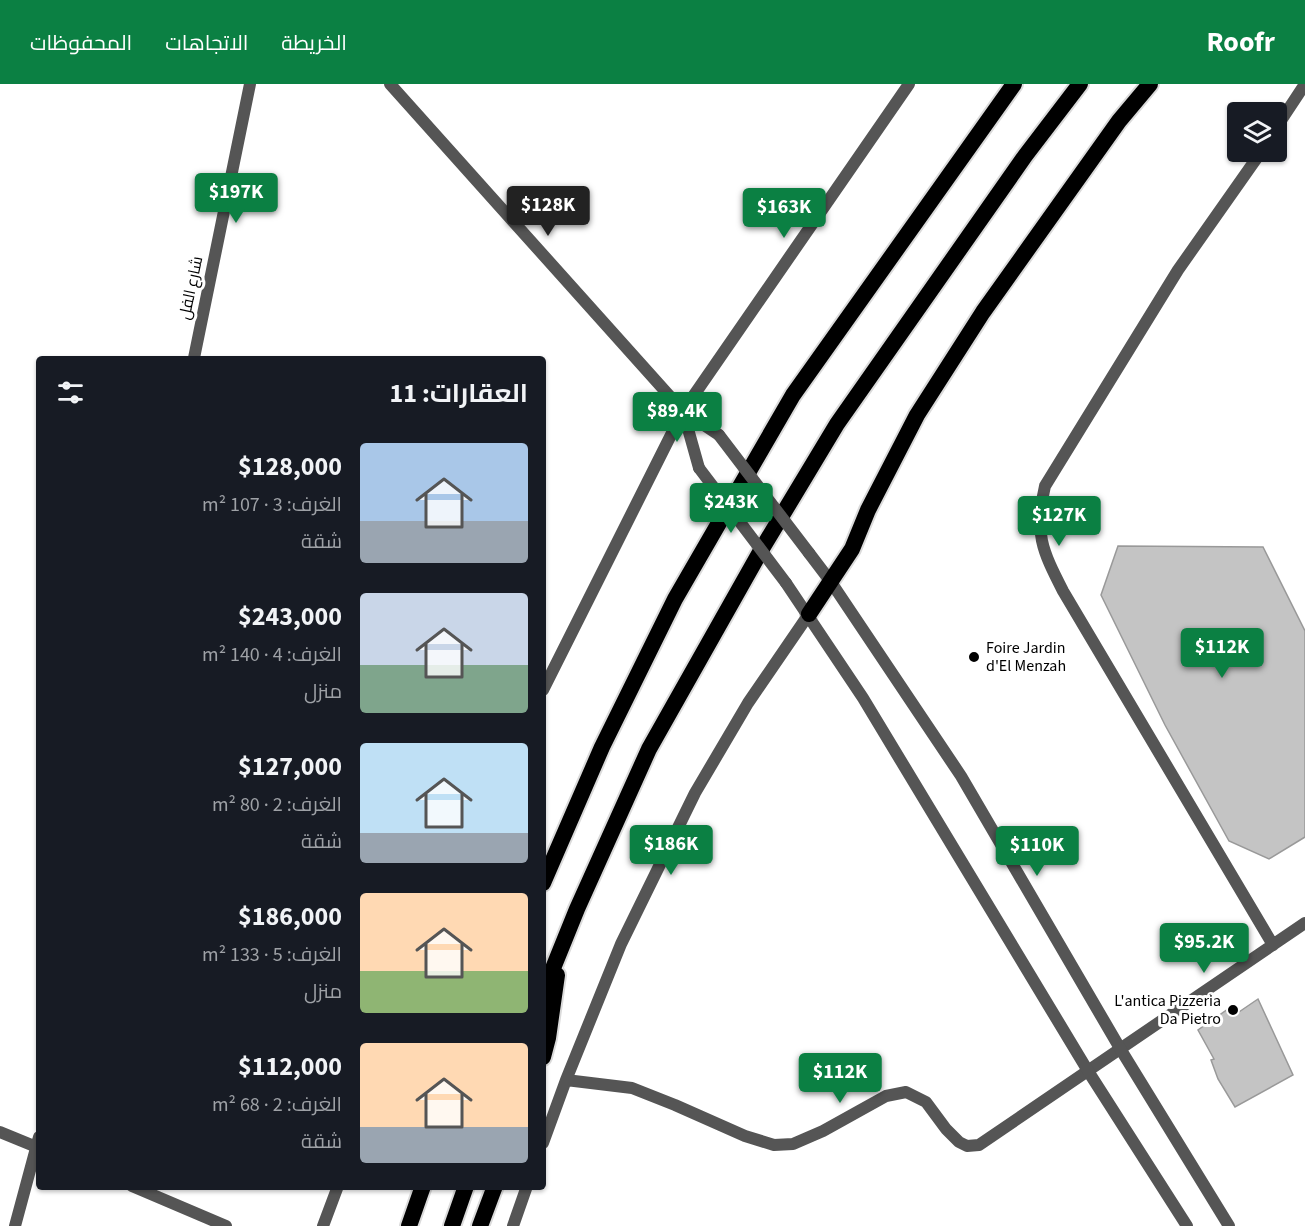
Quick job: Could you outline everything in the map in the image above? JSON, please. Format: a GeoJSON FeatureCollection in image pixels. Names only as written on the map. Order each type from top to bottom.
{"type":"FeatureCollection","features":[{"type":"Feature","properties":{"kind":"highway"},"geometry":{"type":"LineString","coordinates":[[546,876],[602,747],[675,599],[793,395],[1014,84]]}},
{"type":"Feature","properties":{"kind":"highway"},"geometry":{"type":"LineString","coordinates":[[546,986],[649,749],[763,547],[830,434],[1025,156],[1080,84]]}},
{"type":"Feature","properties":{"kind":"highway"},"geometry":{"type":"LineString","coordinates":[[809,614],[852,549],[868,510],[917,415],[977,321],[1119,121],[1150,84]]}},
{"type":"Feature","properties":{"kind":"highway"},"geometry":{"type":"LineString","coordinates":[[546,1046],[560,951]]}},
{"type":"Feature","properties":{"kind":"highway"},"geometry":{"type":"LineString","coordinates":[[409,1226],[422,1190]]}},
{"type":"Feature","properties":{"kind":"highway"},"geometry":{"type":"LineString","coordinates":[[452,1226],[465,1190]]}},
{"type":"Feature","properties":{"kind":"highway"},"geometry":{"type":"LineString","coordinates":[[480,1226],[494,1190]]}},
{"type":"Feature","properties":{"kind":"street","name":"شارع الفل"},"geometry":{"type":"LineString","coordinates":[[194,356],[250,84]]}},
{"type":"Feature","properties":{"kind":"street"},"geometry":{"type":"LineString","coordinates":[[390,84],[683,411],[719,435],[831,582],[961,776],[1121,1050],[1230,1226]]}},
{"type":"Feature","properties":{"kind":"street"},"geometry":{"type":"LineString","coordinates":[[546,684],[683,411],[909,84]]}},
{"type":"Feature","properties":{"kind":"street"},"geometry":{"type":"LineString","coordinates":[[1287,111],[1305,84]]}},
{"type":"Feature","properties":{"kind":"street"},"geometry":{"type":"LineString","coordinates":[[1254,162],[1178,270],[1140,330],[1045,486],[1039,511],[1040,535],[1045,552],[1063,591],[1273,945]]}},
{"type":"Feature","properties":{"kind":"street"},"geometry":{"type":"LineString","coordinates":[[683,411],[699,468],[809,614],[863,698],[1088,1071],[1187,1226]]}},
{"type":"Feature","properties":{"kind":"street"},"geometry":{"type":"LineString","coordinates":[[546,1135],[621,944],[695,793],[748,704],[809,614]]}},
{"type":"Feature","properties":{"kind":"street"},"geometry":{"type":"LineString","coordinates":[[566,1080],[632,1088],[745,1136],[774,1145],[793,1144],[823,1131],[886,1096],[906,1092],[926,1102],[959,1142],[967,1146],[979,1145],[1305,923]]}},
{"type":"Feature","properties":{"kind":"street"},"geometry":{"type":"LineString","coordinates":[[0,1132],[36,1143]]}},
{"type":"Feature","properties":{"kind":"street"},"geometry":{"type":"LineString","coordinates":[[15,1226],[36,1151]]}},
{"type":"Feature","properties":{"kind":"street"},"geometry":{"type":"LineString","coordinates":[[141,1190],[226,1226]]}},
{"type":"Feature","properties":{"kind":"street"},"geometry":{"type":"LineString","coordinates":[[323,1226],[336,1190]]}},
{"type":"Feature","properties":{"kind":"street"},"geometry":{"type":"LineString","coordinates":[[513,1226],[526,1190]]}},
{"type":"Feature","properties":{"kind":"building"},"geometry":{"type":"Polygon","coordinates":[[[1118,546],[1263,547],[1305,631],[1305,837],[1269,859],[1229,841],[1165,725],[1101,595],[1118,546]]]}},
{"type":"Feature","properties":{"kind":"building"},"geometry":{"type":"Polygon","coordinates":[[[1258,999],[1293,1075],[1235,1107],[1218,1079],[1211,1060],[1214,1059],[1198,1030],[1228,1009],[1233,1016],[1258,999]]]}},
{"type":"Feature","properties":{"kind":"place","name":"Foire Jardin d'El Menzah"},"geometry":{"type":"Point","coordinates":[974,657]}},
{"type":"Feature","properties":{"kind":"place","name":"L'antica Pizzeria Da Pietro"},"geometry":{"type":"Point","coordinates":[1233,1010]}}]}
